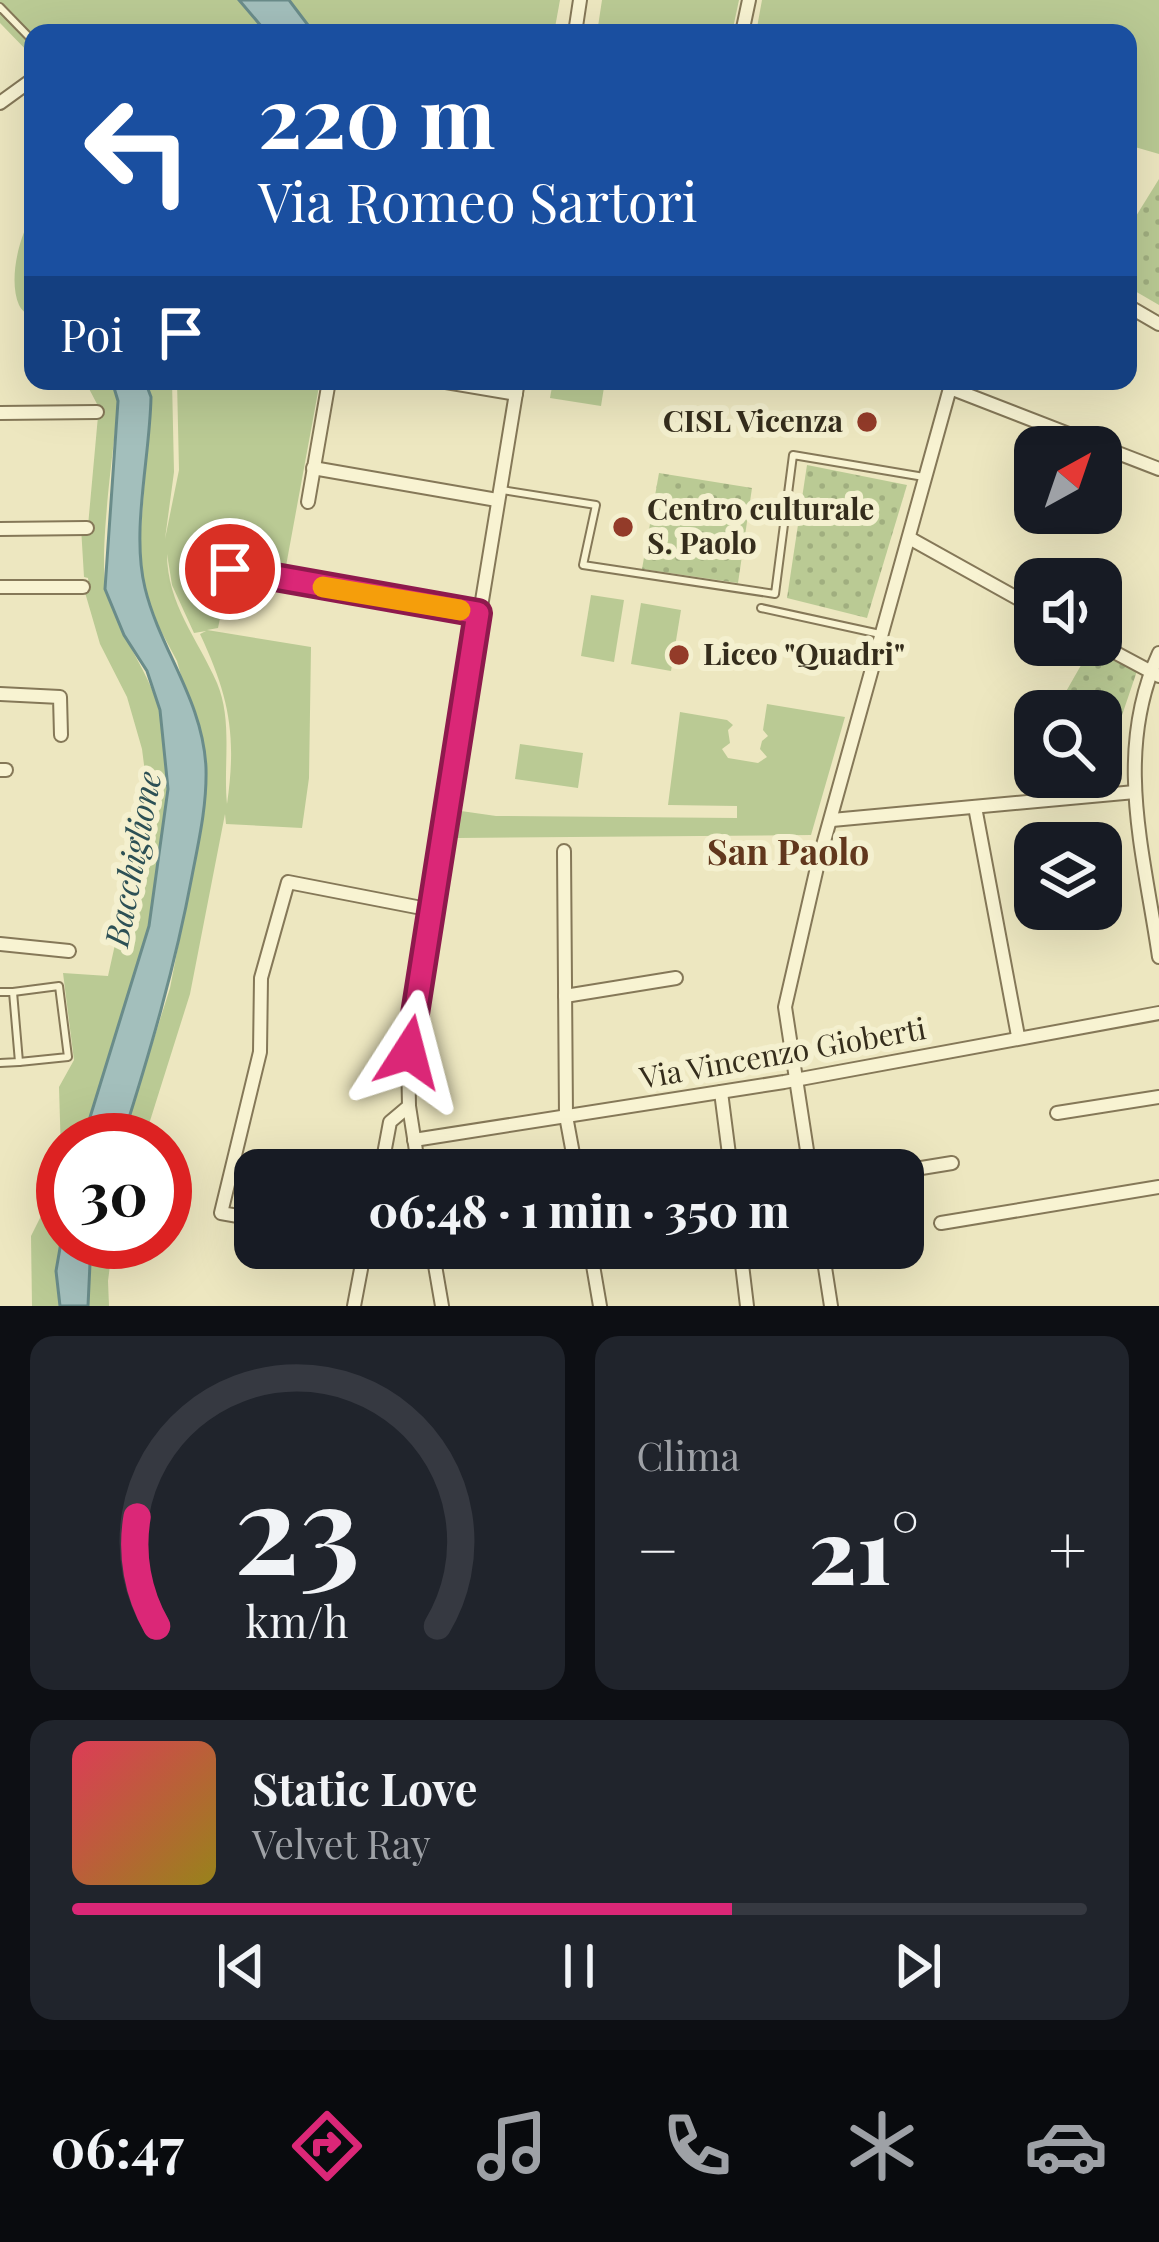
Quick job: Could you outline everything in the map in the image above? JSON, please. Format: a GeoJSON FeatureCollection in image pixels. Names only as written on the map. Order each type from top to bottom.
{"type":"FeatureCollection","features":[{"type":"Feature","properties":{"kind":"street"},"geometry":{"type":"LineString","coordinates":[[308,502],[327,390]]}},
{"type":"Feature","properties":{"kind":"street"},"geometry":{"type":"LineString","coordinates":[[416,1149],[409,1106],[409,1052],[517,390]]}},
{"type":"Feature","properties":{"kind":"street"},"geometry":{"type":"LineString","coordinates":[[806,1149],[785,1006],[947,390]]}},
{"type":"Feature","properties":{"kind":"street"},"geometry":{"type":"LineString","coordinates":[[963,390],[1159,469]]}},
{"type":"Feature","properties":{"kind":"street"},"geometry":{"type":"LineString","coordinates":[[0,413],[97,412]]}},
{"type":"Feature","properties":{"kind":"street"},"geometry":{"type":"LineString","coordinates":[[313,468],[498,494]]}},
{"type":"Feature","properties":{"kind":"street"},"geometry":{"type":"LineString","coordinates":[[0,529],[87,528]]}},
{"type":"Feature","properties":{"kind":"street"},"geometry":{"type":"LineString","coordinates":[[911,539],[1014,596]]}},
{"type":"Feature","properties":{"kind":"street"},"geometry":{"type":"LineString","coordinates":[[230,569],[478,613]]}},
{"type":"Feature","properties":{"kind":"street"},"geometry":{"type":"LineString","coordinates":[[0,587],[83,587]]}},
{"type":"Feature","properties":{"kind":"street"},"geometry":{"type":"LineString","coordinates":[[1159,653],[1134,728],[1136,792],[1159,957]]}},
{"type":"Feature","properties":{"kind":"street"},"geometry":{"type":"LineString","coordinates":[[1122,656],[1155,673]]}},
{"type":"Feature","properties":{"kind":"street"},"geometry":{"type":"LineString","coordinates":[[0,694],[60,697],[61,735]]}},
{"type":"Feature","properties":{"kind":"street"},"geometry":{"type":"LineString","coordinates":[[832,820],[1136,792]]}},
{"type":"Feature","properties":{"kind":"street"},"geometry":{"type":"LineString","coordinates":[[975,807],[1018,1036]]}},
{"type":"Feature","properties":{"kind":"street"},"geometry":{"type":"LineString","coordinates":[[564,851],[566,1116],[572,1149]]}},
{"type":"Feature","properties":{"kind":"street"},"geometry":{"type":"LineString","coordinates":[[236,1149],[261,1037],[261,977],[288,882],[432,910]]}},
{"type":"Feature","properties":{"kind":"street"},"geometry":{"type":"LineString","coordinates":[[0,944],[69,951]]}},
{"type":"Feature","properties":{"kind":"street"},"geometry":{"type":"LineString","coordinates":[[565,996],[676,979]]}},
{"type":"Feature","properties":{"kind":"street","name":"Via Vincenzo Gioberti"},"geometry":{"type":"LineString","coordinates":[[414,1140],[794,1080],[1159,1013]]}},
{"type":"Feature","properties":{"kind":"street"},"geometry":{"type":"LineString","coordinates":[[722,1092],[729,1149]]}},
{"type":"Feature","properties":{"kind":"street"},"geometry":{"type":"LineString","coordinates":[[1057,1112],[1159,1097]]}},
{"type":"Feature","properties":{"kind":"street"},"geometry":{"type":"LineString","coordinates":[[385,1149],[390,1122],[409,1106]]}},
{"type":"Feature","properties":{"kind":"street"},"geometry":{"type":"LineString","coordinates":[[234,1156],[221,1213],[234,1216]]}},
{"type":"Feature","properties":{"kind":"street"},"geometry":{"type":"LineString","coordinates":[[924,1168],[952,1163]]}},
{"type":"Feature","properties":{"kind":"street"},"geometry":{"type":"LineString","coordinates":[[941,1223],[1159,1187]]}},
{"type":"Feature","properties":{"kind":"street"},"geometry":{"type":"LineString","coordinates":[[354,1306],[361,1269]]}},
{"type":"Feature","properties":{"kind":"street"},"geometry":{"type":"LineString","coordinates":[[436,1269],[442,1306]]}},
{"type":"Feature","properties":{"kind":"street"},"geometry":{"type":"LineString","coordinates":[[594,1269],[600,1306]]}},
{"type":"Feature","properties":{"kind":"street"},"geometry":{"type":"LineString","coordinates":[[743,1269],[747,1306]]}},
{"type":"Feature","properties":{"kind":"street"},"geometry":{"type":"LineString","coordinates":[[826,1269],[831,1306]]}},
{"type":"Feature","properties":{"kind":"lane"},"geometry":{"type":"LineString","coordinates":[[0,7],[24,32]]}},
{"type":"Feature","properties":{"kind":"lane"},"geometry":{"type":"LineString","coordinates":[[498,494],[596,505],[584,565],[775,594],[793,455],[926,478]]}},
{"type":"Feature","properties":{"kind":"lane"},"geometry":{"type":"LineString","coordinates":[[761,608],[884,635]]}},
{"type":"Feature","properties":{"kind":"lane"},"geometry":{"type":"LineString","coordinates":[[0,992],[59,986],[68,1057],[0,1063]]}},
{"type":"Feature","properties":{"kind":"lane"},"geometry":{"type":"LineString","coordinates":[[13,992],[19,1062]]}},
{"type":"Feature","properties":{"kind":"green space"},"geometry":{"type":"Polygon","coordinates":[[[0,0],[239,0],[259,24],[24,24],[24,48],[0,23],[0,0]]]}},
{"type":"Feature","properties":{"kind":"green space"},"geometry":{"type":"Polygon","coordinates":[[[289,0],[560,0],[556,24],[307,24],[289,0]]]}},
{"type":"Feature","properties":{"kind":"green space"},"geometry":{"type":"Polygon","coordinates":[[[602,0],[739,0],[734,24],[598,24],[602,0]]]}},
{"type":"Feature","properties":{"kind":"green space"},"geometry":{"type":"Polygon","coordinates":[[[762,0],[1159,0],[1159,154],[1137,148],[1137,24],[758,24],[762,0]]]}},
{"type":"Feature","properties":{"kind":"green space"},"geometry":{"type":"Polygon","coordinates":[[[1159,179],[1159,305],[1137,292],[1137,214],[1159,179]]]}},
{"type":"Feature","properties":{"kind":"green space"},"geometry":{"type":"Polygon","coordinates":[[[24,232],[24,311],[15,283],[24,232]]]}},
{"type":"Feature","properties":{"kind":"green space"},"geometry":{"type":"Polygon","coordinates":[[[90,390],[115,390],[118,401],[104,576],[114,612],[161,716],[168,788],[157,891],[92,1113],[60,1113],[59,1087],[74,1060],[63,973],[108,976],[148,796],[142,749],[127,697],[100,644],[84,589],[89,588],[81,527],[88,526],[98,416],[90,390]]]}},
{"type":"Feature","properties":{"kind":"green space"},"geometry":{"type":"Polygon","coordinates":[[[148,390],[172,390],[174,472],[165,539],[179,470],[177,390],[318,390],[286,566],[243,560],[230,569],[218,628],[207,630],[311,647],[309,778],[302,828],[226,824],[225,814],[190,994],[153,1113],[131,1113],[170,988],[205,808],[206,764],[177,661],[154,618],[143,583],[140,543],[148,390]],[[167,554],[168,572],[178,605],[222,698],[227,804],[228,716],[218,677],[200,634],[206,631],[194,633],[172,585],[167,554]]]}},
{"type":"Feature","properties":{"kind":"green space"},"geometry":{"type":"Polygon","coordinates":[[[551,390],[604,390],[601,406],[550,398],[551,390]]]}},
{"type":"Feature","properties":{"kind":"green space"},"geometry":{"type":"Polygon","coordinates":[[[807,465],[907,485],[867,618],[787,598],[807,465]]]}},
{"type":"Feature","properties":{"kind":"green space"},"geometry":{"type":"Polygon","coordinates":[[[659,473],[752,488],[738,583],[642,569],[659,473]]]}},
{"type":"Feature","properties":{"kind":"green space"},"geometry":{"type":"Polygon","coordinates":[[[591,595],[624,600],[614,662],[581,656],[591,595]]]}},
{"type":"Feature","properties":{"kind":"green space"},"geometry":{"type":"Polygon","coordinates":[[[641,603],[681,610],[671,671],[631,664],[641,603]]]}},
{"type":"Feature","properties":{"kind":"green space"},"geometry":{"type":"Polygon","coordinates":[[[1122,663],[1137,671],[1122,715],[1122,690],[1067,690],[1081,666],[1122,663]]]}},
{"type":"Feature","properties":{"kind":"green space"},"geometry":{"type":"Polygon","coordinates":[[[767,704],[845,717],[811,835],[457,838],[461,811],[496,816],[737,818],[737,806],[668,805],[680,712],[727,720],[733,725],[728,730],[730,743],[722,749],[728,758],[758,763],[767,757],[760,749],[768,736],[763,730],[767,704]]]}},
{"type":"Feature","properties":{"kind":"green space"},"geometry":{"type":"Polygon","coordinates":[[[520,744],[583,753],[578,788],[515,779],[520,744]]]}},
{"type":"Feature","properties":{"kind":"green space"},"geometry":{"type":"Polygon","coordinates":[[[36,1226],[36,1269],[56,1269],[60,1306],[32,1306],[31,1236],[36,1226]]]}},
{"type":"Feature","properties":{"kind":"green space"},"geometry":{"type":"Polygon","coordinates":[[[90,1269],[110,1269],[109,1306],[88,1306],[90,1269]]]}},
{"type":"Feature","properties":{"kind":"water"},"geometry":{"type":"Polygon","coordinates":[[[239,0],[289,0],[307,24],[259,24],[239,0]]]}},
{"type":"Feature","properties":{"kind":"water","name":"Bacchiglione"},"geometry":{"type":"Polygon","coordinates":[[[115,390],[148,390],[141,566],[152,611],[197,720],[206,782],[178,943],[130,1113],[91,1113],[149,926],[168,789],[160,710],[147,671],[124,635],[105,589],[118,401],[115,390]]]}},
{"type":"Feature","properties":{"kind":"water"},"geometry":{"type":"Polygon","coordinates":[[[90,1269],[88,1306],[60,1306],[56,1271],[90,1269]]]}},
{"type":"Feature","properties":{"kind":"slow traffic"},"geometry":{"type":"LineString","coordinates":[[323,587],[460,610]]}},
{"type":"Feature","properties":{"kind":"place","name":"CISL Vicenza"},"geometry":{"type":"Point","coordinates":[867,422]}},
{"type":"Feature","properties":{"kind":"place","name":"Centro culturale S. Paolo"},"geometry":{"type":"Point","coordinates":[623,527]}},
{"type":"Feature","properties":{"kind":"place","name":"Liceo \"Quadri\""},"geometry":{"type":"Point","coordinates":[679,655]}},
{"type":"Feature","properties":{"kind":"district","name":"San Paolo"},"geometry":{"type":"Point","coordinates":[788,852]}},
{"type":"Feature","properties":{"kind":"route"},"geometry":{"type":"LineString","coordinates":[[230,569],[478,613],[409,1052]]}}]}
